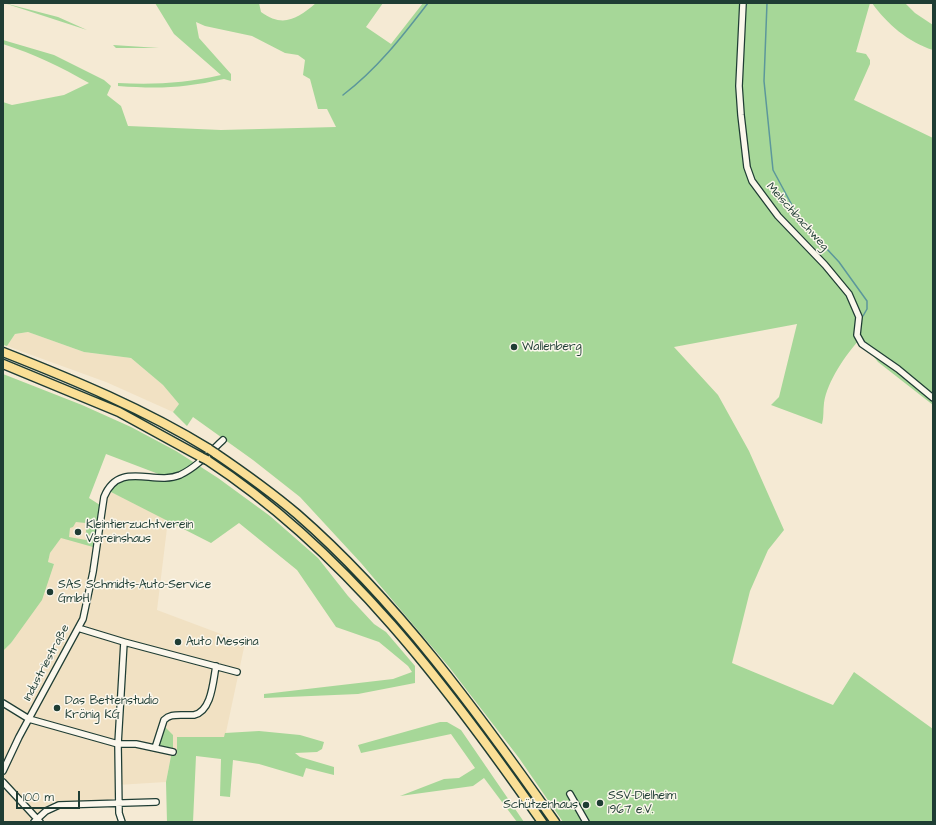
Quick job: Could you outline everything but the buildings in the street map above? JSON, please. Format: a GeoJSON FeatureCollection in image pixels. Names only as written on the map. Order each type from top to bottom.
{"type":"FeatureCollection","features":[{"type":"Feature","properties":{"kind":"highway"},"geometry":{"type":"LineString","coordinates":[[3,352],[123,402],[184,434],[212,451],[262,486],[297,514],[330,544],[402,622],[472,708],[555,822]]}},
{"type":"Feature","properties":{"kind":"highway"},"geometry":{"type":"LineString","coordinates":[[3,364],[119,412],[204,458],[278,512],[321,550],[361,591],[438,682],[487,744],[542,822]]}},
{"type":"Feature","properties":{"kind":"street","name":"Melschbachweg"},"geometry":{"type":"LineString","coordinates":[[744,3],[739,86],[740,115],[747,167],[752,181],[778,216],[826,265],[849,294],[859,317],[857,334],[862,344],[898,369],[933,398]]}},
{"type":"Feature","properties":{"kind":"street","name":"Industriestraße"},"geometry":{"type":"LineString","coordinates":[[3,771],[78,628],[86,608],[104,497],[107,490],[113,483],[125,477],[141,476],[164,478],[181,474],[193,468],[223,440]]}},
{"type":"Feature","properties":{"kind":"street"},"geometry":{"type":"LineString","coordinates":[[78,628],[124,642],[237,672]]}},
{"type":"Feature","properties":{"kind":"street"},"geometry":{"type":"LineString","coordinates":[[122,822],[119,802],[118,744],[124,642]]}},
{"type":"Feature","properties":{"kind":"street"},"geometry":{"type":"LineString","coordinates":[[155,748],[166,717],[172,715],[194,715],[201,712],[208,702],[216,666]]}},
{"type":"Feature","properties":{"kind":"street","name":"Industriestraße"},"geometry":{"type":"LineString","coordinates":[[3,703],[29,719]]}},
{"type":"Feature","properties":{"kind":"street"},"geometry":{"type":"LineString","coordinates":[[29,719],[118,744],[136,744],[174,752]]}},
{"type":"Feature","properties":{"kind":"street"},"geometry":{"type":"LineString","coordinates":[[3,782],[37,821],[46,811],[59,805],[156,802]]}},
{"type":"Feature","properties":{"kind":"street"},"geometry":{"type":"LineString","coordinates":[[570,794],[586,822]]}},
{"type":"Feature","properties":{"kind":"shaded area"},"geometry":{"type":"Polygon","coordinates":[[[28,332],[84,352],[131,358],[163,385],[179,404],[173,412],[106,382],[7,346],[15,334],[28,332]]]}},
{"type":"Feature","properties":{"kind":"shaded area"},"geometry":{"type":"Polygon","coordinates":[[[107,490],[168,520],[157,610],[245,643],[225,737],[177,737],[177,756],[171,756],[166,782],[117,785],[116,797],[111,800],[64,802],[47,805],[28,822],[3,822],[3,651],[11,643],[54,564],[48,562],[50,553],[62,536],[76,522],[89,499],[100,505],[107,490]]]}},
{"type":"Feature","properties":{"kind":"green space"},"geometry":{"type":"Polygon","coordinates":[[[4,3],[58,17],[87,30],[4,3]]]}},
{"type":"Feature","properties":{"kind":"green space"},"geometry":{"type":"Polygon","coordinates":[[[155,3],[259,3],[261,12],[269,17],[276,20],[290,20],[316,3],[383,3],[366,27],[391,44],[423,3],[870,3],[856,52],[866,54],[870,60],[870,64],[854,100],[933,138],[933,405],[878,362],[860,339],[843,360],[833,377],[824,403],[822,424],[771,405],[779,397],[797,324],[674,347],[718,395],[749,451],[784,530],[768,550],[750,591],[732,663],[833,705],[854,672],[933,729],[933,822],[563,822],[519,758],[449,667],[361,563],[300,497],[253,460],[193,417],[187,426],[173,412],[179,404],[163,385],[131,358],[84,352],[28,332],[15,334],[7,346],[3,345],[3,102],[12,105],[64,95],[89,83],[47,61],[3,44],[3,40],[54,55],[104,80],[111,86],[107,95],[121,106],[128,126],[221,130],[336,127],[327,109],[318,109],[310,79],[303,75],[305,60],[298,55],[285,53],[252,36],[205,26],[196,22],[199,38],[231,74],[231,81],[224,79],[171,87],[118,86],[118,83],[170,83],[221,75],[174,34],[155,3]]]}},
{"type":"Feature","properties":{"kind":"green space"},"geometry":{"type":"Polygon","coordinates":[[[872,3],[905,3],[915,13],[933,25],[933,50],[915,42],[891,25],[872,3]]]}},
{"type":"Feature","properties":{"kind":"green space"},"geometry":{"type":"Polygon","coordinates":[[[113,45],[159,48],[116,48],[113,45]]]}},
{"type":"Feature","properties":{"kind":"green space"},"geometry":{"type":"Polygon","coordinates":[[[3,374],[82,405],[131,427],[176,451],[218,478],[270,516],[318,558],[348,596],[374,624],[386,632],[415,666],[415,683],[358,694],[264,698],[264,694],[393,679],[412,672],[408,666],[379,642],[336,627],[297,570],[239,523],[211,543],[107,490],[119,479],[169,478],[106,454],[89,498],[100,505],[96,523],[76,522],[73,527],[70,528],[69,537],[86,540],[86,537],[94,538],[93,547],[61,538],[50,553],[48,562],[54,564],[42,600],[11,643],[3,651],[3,374]]]}},
{"type":"Feature","properties":{"kind":"green space"},"geometry":{"type":"Polygon","coordinates":[[[91,526],[96,531],[91,536],[86,531],[91,526]]]}},
{"type":"Feature","properties":{"kind":"green space"},"geometry":{"type":"Polygon","coordinates":[[[440,722],[447,722],[461,730],[524,822],[517,822],[484,778],[473,786],[400,796],[444,779],[459,778],[475,768],[451,734],[361,753],[358,745],[440,722]]]}},
{"type":"Feature","properties":{"kind":"green space"},"geometry":{"type":"Polygon","coordinates":[[[163,725],[173,735],[173,748],[169,747],[168,750],[161,747],[159,744],[163,725]]]}},
{"type":"Feature","properties":{"kind":"green space"},"geometry":{"type":"Polygon","coordinates":[[[259,731],[300,735],[324,742],[322,749],[317,752],[295,753],[300,757],[334,767],[334,775],[306,768],[303,777],[259,764],[233,760],[230,797],[220,796],[221,759],[196,756],[193,822],[167,822],[166,782],[171,756],[177,755],[177,737],[224,737],[225,733],[259,731]]]}},
{"type":"Feature","properties":{"kind":"waterway"},"geometry":{"type":"LineString","coordinates":[[343,95],[378,63],[399,40],[428,3]]}},
{"type":"Feature","properties":{"kind":"waterway"},"geometry":{"type":"LineString","coordinates":[[767,3],[764,81],[773,170],[800,220],[839,262],[867,301],[867,309],[863,316]]}},
{"type":"Feature","properties":{"kind":"place","name":"Wallenberg"},"geometry":{"type":"Point","coordinates":[514,347]}},
{"type":"Feature","properties":{"kind":"place","name":"Kleintierzuchtverein Vereinshaus"},"geometry":{"type":"Point","coordinates":[78,532]}},
{"type":"Feature","properties":{"kind":"place","name":"SAS Schmidts-Auto-Service GmbH"},"geometry":{"type":"Point","coordinates":[50,592]}},
{"type":"Feature","properties":{"kind":"place","name":"Auto Messina"},"geometry":{"type":"Point","coordinates":[178,642]}},
{"type":"Feature","properties":{"kind":"place","name":"Das Bettenstudio Krönig KG"},"geometry":{"type":"Point","coordinates":[57,708]}},
{"type":"Feature","properties":{"kind":"place","name":"SSV-Dielheim 1967 e.V."},"geometry":{"type":"Point","coordinates":[600,803]}},
{"type":"Feature","properties":{"kind":"place","name":"Schützenhaus"},"geometry":{"type":"Point","coordinates":[586,805]}}]}
